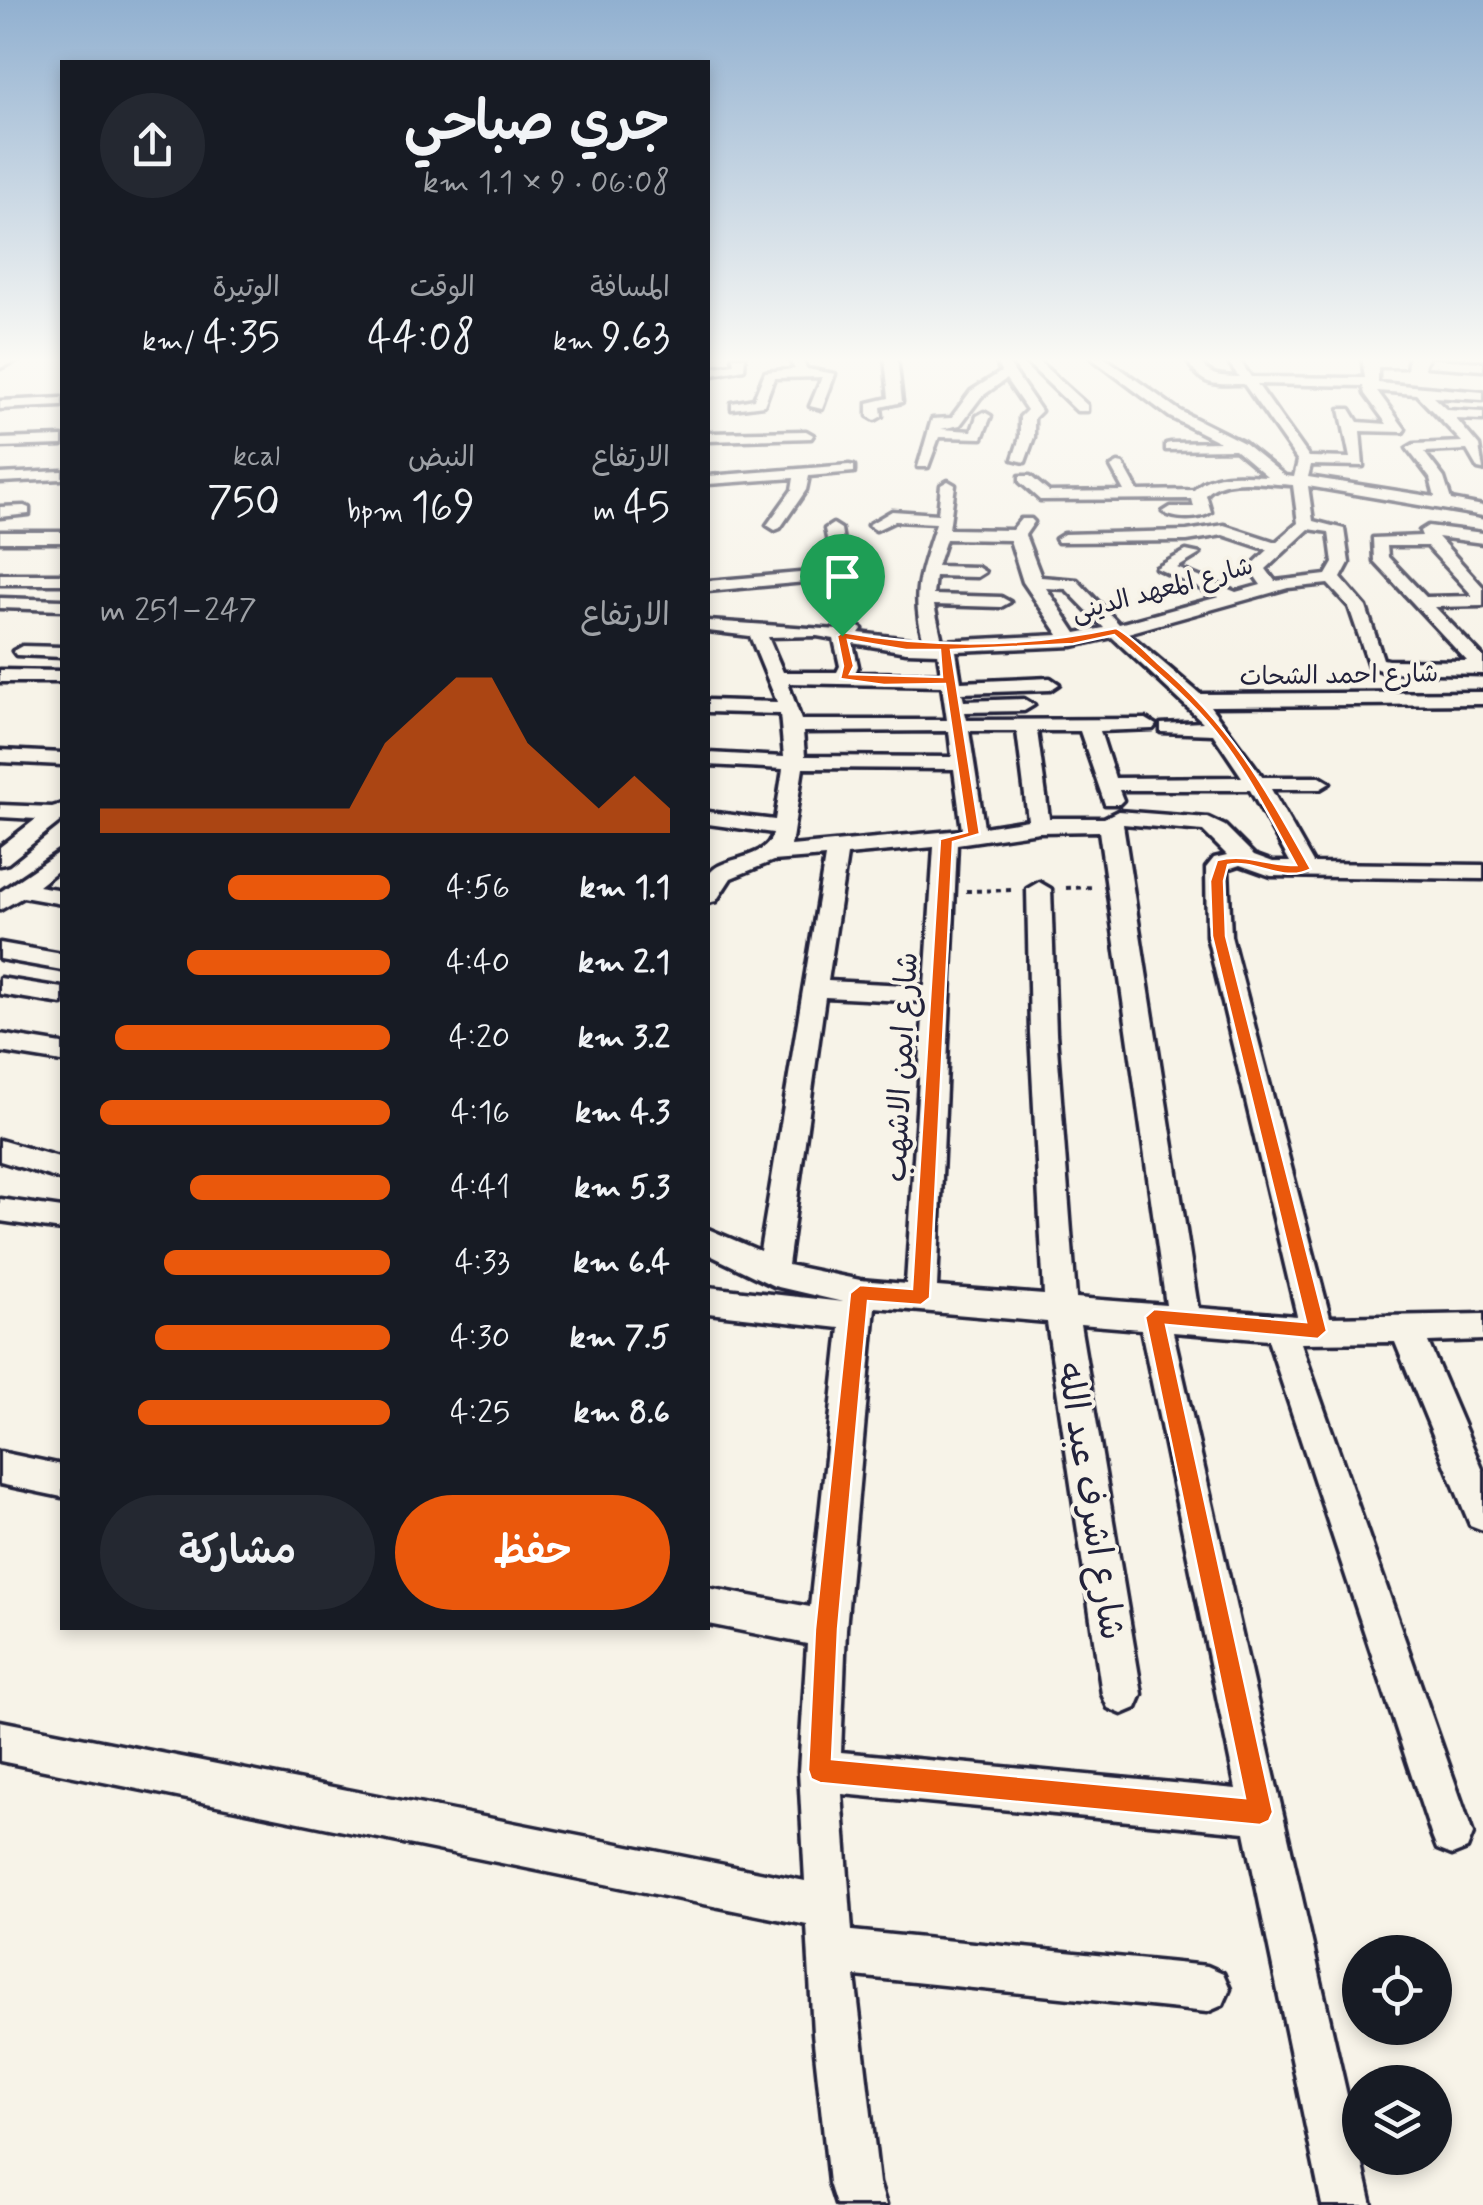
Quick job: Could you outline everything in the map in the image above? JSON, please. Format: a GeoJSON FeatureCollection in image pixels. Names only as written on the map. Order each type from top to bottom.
{"type":"FeatureCollection","features":[{"type":"Feature","properties":{"kind":"street"},"geometry":{"type":"LineString","coordinates":[[923,464],[924,460]]}},
{"type":"Feature","properties":{"kind":"street"},"geometry":{"type":"LineString","coordinates":[[1256,460],[1280,480]]}},
{"type":"Feature","properties":{"kind":"street"},"geometry":{"type":"LineString","coordinates":[[1306,524],[1300,480],[1305,461],[1358,463],[1358,460]]}},
{"type":"Feature","properties":{"kind":"street"},"geometry":{"type":"LineString","coordinates":[[1423,460],[1437,478],[1444,502]]}},
{"type":"Feature","properties":{"kind":"street"},"geometry":{"type":"LineString","coordinates":[[1118,467],[1134,496]]}},
{"type":"Feature","properties":{"kind":"street"},"geometry":{"type":"LineString","coordinates":[[710,480],[849,469]]}},
{"type":"Feature","properties":{"kind":"street"},"geometry":{"type":"LineString","coordinates":[[775,525],[800,490],[802,470]]}},
{"type":"Feature","properties":{"kind":"street"},"geometry":{"type":"LineString","coordinates":[[0,478],[57,478]]}},
{"type":"Feature","properties":{"kind":"street"},"geometry":{"type":"LineString","coordinates":[[0,512],[25,503],[57,478]]}},
{"type":"Feature","properties":{"kind":"street"},"geometry":{"type":"LineString","coordinates":[[1025,479],[1041,496],[1198,494],[1207,484],[1226,479],[1300,480],[1352,484],[1483,512]]}},
{"type":"Feature","properties":{"kind":"street"},"geometry":{"type":"LineString","coordinates":[[948,485],[942,526],[926,571],[923,616],[940,647],[952,700],[962,763],[960,837]]}},
{"type":"Feature","properties":{"kind":"street"},"geometry":{"type":"LineString","coordinates":[[1171,512],[1204,512],[1198,494]]}},
{"type":"Feature","properties":{"kind":"street"},"geometry":{"type":"LineString","coordinates":[[1078,496],[1105,514]]}},
{"type":"Feature","properties":{"kind":"street"},"geometry":{"type":"LineString","coordinates":[[876,525],[892,516],[942,526],[1022,528],[1032,582],[1073,640]]}},
{"type":"Feature","properties":{"kind":"street"},"geometry":{"type":"LineString","coordinates":[[1271,588],[1257,570],[1306,524]]}},
{"type":"Feature","properties":{"kind":"street"},"geometry":{"type":"LineString","coordinates":[[1306,524],[1336,530],[1341,563],[1332,579],[1362,609],[1374,659],[1385,666],[1483,668]]}},
{"type":"Feature","properties":{"kind":"street"},"geometry":{"type":"LineString","coordinates":[[710,586],[842,574],[844,566],[834,528]]}},
{"type":"Feature","properties":{"kind":"street"},"geometry":{"type":"LineString","coordinates":[[1064,539],[1188,536],[1225,530],[1278,548]]}},
{"type":"Feature","properties":{"kind":"street"},"geometry":{"type":"LineString","coordinates":[[1483,538],[1430,536],[1379,542],[1380,558],[1483,668]]}},
{"type":"Feature","properties":{"kind":"street"},"geometry":{"type":"LineString","coordinates":[[1430,536],[1483,599]]}},
{"type":"Feature","properties":{"kind":"street"},"geometry":{"type":"LineString","coordinates":[[0,537],[60,537]]}},
{"type":"Feature","properties":{"kind":"street"},"geometry":{"type":"LineString","coordinates":[[1192,554],[1164,568],[1234,597]]}},
{"type":"Feature","properties":{"kind":"street"},"geometry":{"type":"LineString","coordinates":[[926,571],[977,572]]}},
{"type":"Feature","properties":{"kind":"street"},"geometry":{"type":"LineString","coordinates":[[0,578],[60,579]]}},
{"type":"Feature","properties":{"kind":"street","name":"شارع المعهد الدينى"},"geometry":{"type":"LineString","coordinates":[[710,626],[757,632],[808,630],[906,647],[1026,644],[1116,632],[1234,597],[1332,579]]}},
{"type":"Feature","properties":{"kind":"street"},"geometry":{"type":"LineString","coordinates":[[1032,582],[1070,584],[1116,632],[1195,700],[1256,782],[1304,869]]}},
{"type":"Feature","properties":{"kind":"street"},"geometry":{"type":"LineString","coordinates":[[1421,602],[1483,599]]}},
{"type":"Feature","properties":{"kind":"street"},"geometry":{"type":"LineString","coordinates":[[923,600],[1001,602]]}},
{"type":"Feature","properties":{"kind":"street"},"geometry":{"type":"LineString","coordinates":[[0,603],[60,605]]}},
{"type":"Feature","properties":{"kind":"street"},"geometry":{"type":"LineString","coordinates":[[0,618],[60,618]]}},
{"type":"Feature","properties":{"kind":"street"},"geometry":{"type":"LineString","coordinates":[[844,677],[848,666],[842,636],[852,628],[884,628]]}},
{"type":"Feature","properties":{"kind":"street"},"geometry":{"type":"LineString","coordinates":[[757,632],[791,717],[794,763],[783,842],[768,855]]}},
{"type":"Feature","properties":{"kind":"street"},"geometry":{"type":"LineString","coordinates":[[1026,644],[1081,725],[1106,784],[1114,820],[1169,1319],[1260,1812],[1346,2205]]}},
{"type":"Feature","properties":{"kind":"street"},"geometry":{"type":"LineString","coordinates":[[22,651],[60,652]]}},
{"type":"Feature","properties":{"kind":"street"},"geometry":{"type":"LineString","coordinates":[[0,676],[60,677]]}},
{"type":"Feature","properties":{"kind":"street"},"geometry":{"type":"LineString","coordinates":[[777,678],[844,677],[884,682],[952,700],[1081,725],[1146,725]]}},
{"type":"Feature","properties":{"kind":"street"},"geometry":{"type":"LineString","coordinates":[[710,706],[791,717],[952,700],[1050,684]]}},
{"type":"Feature","properties":{"kind":"street","name":"شارع احمد الشحات"},"geometry":{"type":"LineString","coordinates":[[1195,700],[1483,698]]}},
{"type":"Feature","properties":{"kind":"street"},"geometry":{"type":"LineString","coordinates":[[1025,715],[1039,826]]}},
{"type":"Feature","properties":{"kind":"street"},"geometry":{"type":"LineString","coordinates":[[1168,728],[1219,728]]}},
{"type":"Feature","properties":{"kind":"street"},"geometry":{"type":"LineString","coordinates":[[0,756],[60,759]]}},
{"type":"Feature","properties":{"kind":"street"},"geometry":{"type":"LineString","coordinates":[[710,760],[962,763]]}},
{"type":"Feature","properties":{"kind":"street"},"geometry":{"type":"LineString","coordinates":[[1106,784],[1320,783]]}},
{"type":"Feature","properties":{"kind":"street"},"geometry":{"type":"LineString","coordinates":[[0,811],[60,812]]}},
{"type":"Feature","properties":{"kind":"street"},"geometry":{"type":"LineString","coordinates":[[9,851],[60,812]]}},
{"type":"Feature","properties":{"kind":"street"},"geometry":{"type":"LineString","coordinates":[[710,818],[785,828]]}},
{"type":"Feature","properties":{"kind":"street"},"geometry":{"type":"LineString","coordinates":[[710,892],[722,873],[768,855],[1114,820],[1208,824],[1217,829],[1240,858],[1271,869],[1483,872]]}},
{"type":"Feature","properties":{"kind":"street","name":"شارع ايمن الاشهب"},"geometry":{"type":"LineString","coordinates":[[921,1298],[937,995],[960,837]]}},
{"type":"Feature","properties":{"kind":"street"},"geometry":{"type":"LineString","coordinates":[[772,1272],[837,849]]}},
{"type":"Feature","properties":{"kind":"street"},"geometry":{"type":"LineString","coordinates":[[9,851],[60,856]]}},
{"type":"Feature","properties":{"kind":"street"},"geometry":{"type":"LineString","coordinates":[[9,896],[60,858]]}},
{"type":"Feature","properties":{"kind":"street"},"geometry":{"type":"LineString","coordinates":[[1240,858],[1222,862],[1218,868],[1219,936],[1299,1330],[1452,1834]]}},
{"type":"Feature","properties":{"kind":"street","name":"شارع اشرف عبد الله"},"geometry":{"type":"LineString","coordinates":[[1038,889],[1061,1308],[1122,1694]]}},
{"type":"Feature","properties":{"kind":"street"},"geometry":{"type":"LineString","coordinates":[[9,896],[60,896]]}},
{"type":"Feature","properties":{"kind":"street"},"geometry":{"type":"LineString","coordinates":[[0,951],[60,962]]}},
{"type":"Feature","properties":{"kind":"street"},"geometry":{"type":"LineString","coordinates":[[0,986],[60,996]]}},
{"type":"Feature","properties":{"kind":"street"},"geometry":{"type":"LineString","coordinates":[[814,988],[937,995]]}},
{"type":"Feature","properties":{"kind":"street"},"geometry":{"type":"LineString","coordinates":[[0,1043],[60,1052]]}},
{"type":"Feature","properties":{"kind":"street"},"geometry":{"type":"LineString","coordinates":[[0,1150],[60,1168]]}},
{"type":"Feature","properties":{"kind":"street"},"geometry":{"type":"LineString","coordinates":[[0,1210],[60,1219]]}},
{"type":"Feature","properties":{"kind":"street"},"geometry":{"type":"LineString","coordinates":[[710,1242],[772,1272],[858,1305]]}},
{"type":"Feature","properties":{"kind":"street"},"geometry":{"type":"LineString","coordinates":[[710,1300],[858,1305],[921,1298],[1299,1330],[1483,1327]]}},
{"type":"Feature","properties":{"kind":"street"},"geometry":{"type":"LineString","coordinates":[[858,1305],[827,1629],[820,1770],[828,1929],[854,2183],[861,2205]]}},
{"type":"Feature","properties":{"kind":"street"},"geometry":{"type":"LineString","coordinates":[[1406,1329],[1483,1514]]}},
{"type":"Feature","properties":{"kind":"street"},"geometry":{"type":"LineString","coordinates":[[0,1468],[60,1480]]}},
{"type":"Feature","properties":{"kind":"street"},"geometry":{"type":"LineString","coordinates":[[710,1606],[827,1629]]}},
{"type":"Feature","properties":{"kind":"street"},"geometry":{"type":"LineString","coordinates":[[0,1741],[828,1929],[1206,1989]]}},
{"type":"Feature","properties":{"kind":"street"},"geometry":{"type":"LineString","coordinates":[[820,1770],[1260,1812]]}},
{"type":"Feature","properties":{"kind":"route"},"geometry":{"type":"LineString","coordinates":[[842,636],[848,666],[844,677],[884,682],[948,680],[946,647],[1073,640],[1116,632],[1195,700],[1222,731],[1256,782],[1304,869],[1271,869],[1240,858],[1222,862],[1217,881],[1219,936],[1318,1331],[1154,1317],[1260,1812],[820,1770],[827,1629],[856,1317],[860,1293],[921,1298],[946,839],[974,834],[946,647],[906,647],[842,636]]}}]}
